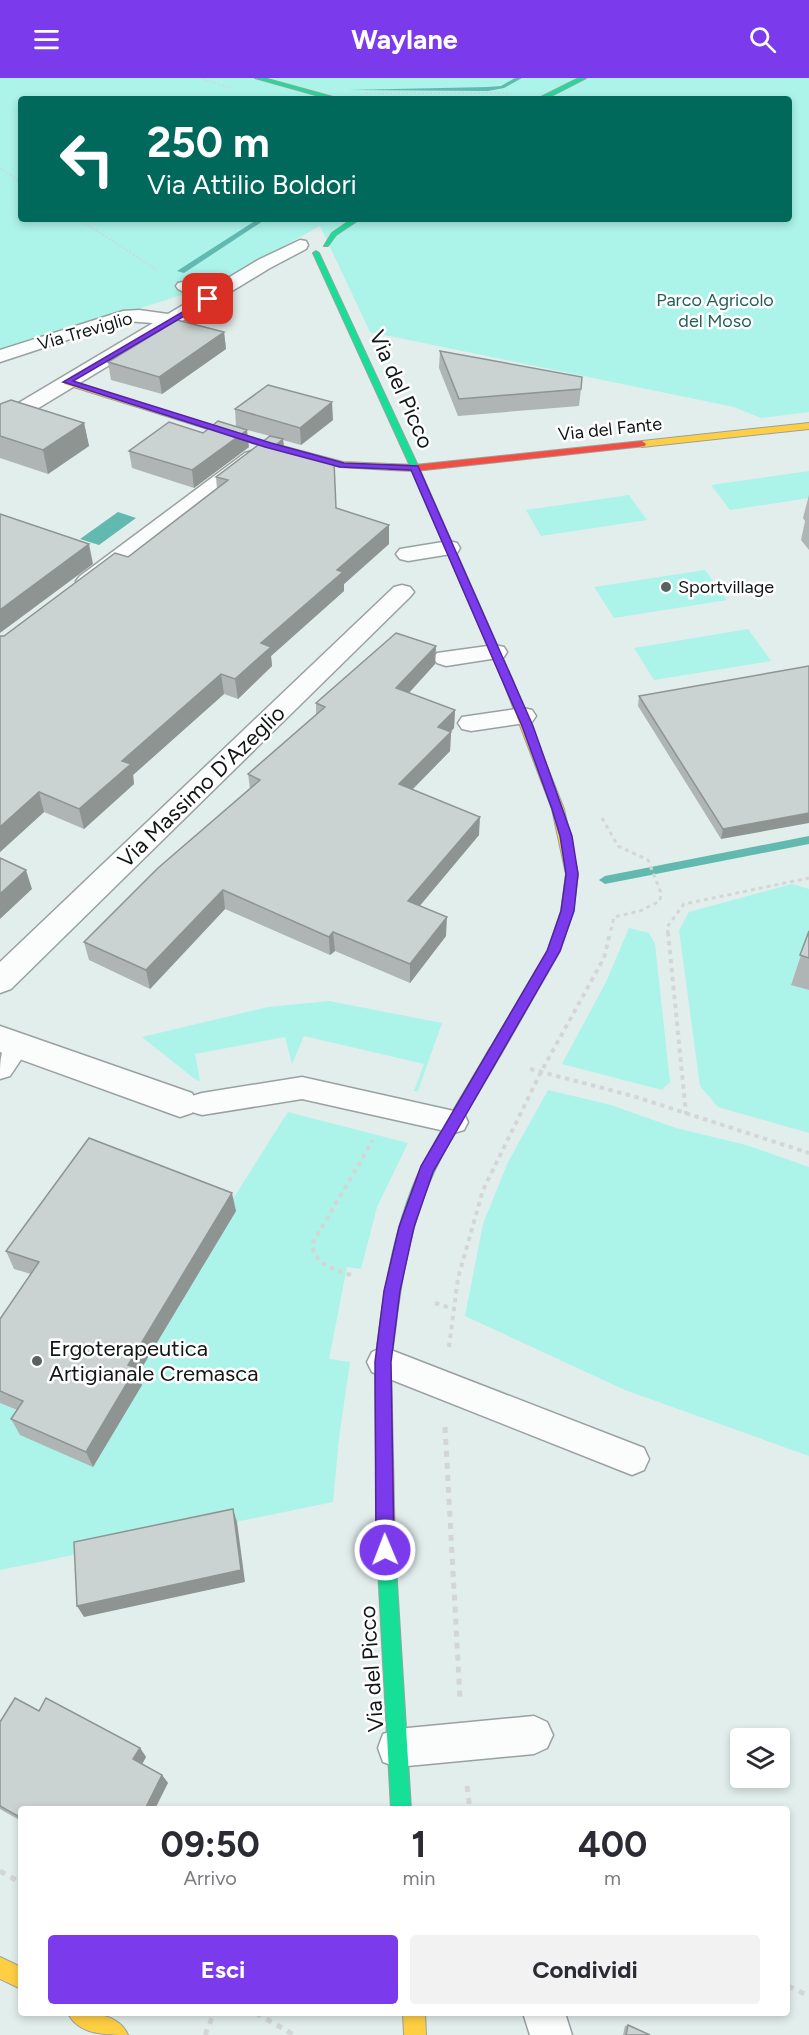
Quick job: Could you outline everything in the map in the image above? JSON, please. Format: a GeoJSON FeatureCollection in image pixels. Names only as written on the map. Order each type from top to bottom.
{"type":"FeatureCollection","features":[{"type":"Feature","properties":{"kind":"main road"},"geometry":{"type":"LineString","coordinates":[[256,78],[325,96]]}},
{"type":"Feature","properties":{"kind":"main road"},"geometry":{"type":"LineString","coordinates":[[256,78],[304,96]]}},
{"type":"Feature","properties":{"kind":"main road"},"geometry":{"type":"LineString","coordinates":[[555,95],[583,78]]}},
{"type":"Feature","properties":{"kind":"main road"},"geometry":{"type":"LineString","coordinates":[[311,244],[333,222]]}},
{"type":"Feature","properties":{"kind":"main road"},"geometry":{"type":"LineString","coordinates":[[311,244],[334,234],[352,222]]}},
{"type":"Feature","properties":{"kind":"main road","name":"Via del Picco"},"geometry":{"type":"LineString","coordinates":[[311,244],[408,468]]}},
{"type":"Feature","properties":{"kind":"main road","name":"Via del Fante"},"geometry":{"type":"LineString","coordinates":[[67,382],[268,445],[343,465],[408,468],[809,426]]}},
{"type":"Feature","properties":{"kind":"main road","name":"Via del Picco"},"geometry":{"type":"LineString","coordinates":[[401,1806],[386,1573],[383,1362],[392,1291],[407,1227],[426,1171],[554,951],[567,911],[572,874],[566,836],[558,809],[523,716],[433,510]]}},
{"type":"Feature","properties":{"kind":"main road"},"geometry":{"type":"LineString","coordinates":[[0,1967],[18,1977]]}},
{"type":"Feature","properties":{"kind":"main road"},"geometry":{"type":"LineString","coordinates":[[84,2016],[117,2035]]}},
{"type":"Feature","properties":{"kind":"main road"},"geometry":{"type":"LineString","coordinates":[[414,2016],[415,2035]]}},
{"type":"Feature","properties":{"kind":"street"},"geometry":{"type":"LineString","coordinates":[[0,423],[264,264],[311,244]]}},
{"type":"Feature","properties":{"kind":"street","name":"Via Treviglio"},"geometry":{"type":"LineString","coordinates":[[0,356],[123,316],[139,315],[172,320]]}},
{"type":"Feature","properties":{"kind":"street"},"geometry":{"type":"LineString","coordinates":[[74,592],[268,445]]}},
{"type":"Feature","properties":{"kind":"street"},"geometry":{"type":"LineString","coordinates":[[408,468],[424,511],[433,510]]}},
{"type":"Feature","properties":{"kind":"street"},"geometry":{"type":"LineString","coordinates":[[408,554],[449,548]]}},
{"type":"Feature","properties":{"kind":"street","name":"Via Massimo D'Azeglio"},"geometry":{"type":"LineString","coordinates":[[0,981],[402,592]]}},
{"type":"Feature","properties":{"kind":"street"},"geometry":{"type":"LineString","coordinates":[[446,658],[495,652]]}},
{"type":"Feature","properties":{"kind":"street"},"geometry":{"type":"LineString","coordinates":[[471,723],[523,716]]}},
{"type":"Feature","properties":{"kind":"street"},"geometry":{"type":"LineString","coordinates":[[6,1051],[191,1103]]}},
{"type":"Feature","properties":{"kind":"lane"},"geometry":{"type":"LineString","coordinates":[[183,286],[208,299]]}},
{"type":"Feature","properties":{"kind":"lane"},"geometry":{"type":"LineString","coordinates":[[191,1103],[302,1088],[454,1122]]}},
{"type":"Feature","properties":{"kind":"lane"},"geometry":{"type":"LineString","coordinates":[[383,1362],[632,1459]]}},
{"type":"Feature","properties":{"kind":"lane"},"geometry":{"type":"LineString","coordinates":[[397,1748],[534,1736]]}},
{"type":"Feature","properties":{"kind":"lane"},"geometry":{"type":"LineString","coordinates":[[545,2016],[551,2035]]}},
{"type":"Feature","properties":{"kind":"path"},"geometry":{"type":"LineString","coordinates":[[347,96],[358,93],[506,94],[516,89]]}},
{"type":"Feature","properties":{"kind":"path"},"geometry":{"type":"LineString","coordinates":[[0,168],[18,180]]}},
{"type":"Feature","properties":{"kind":"path"},"geometry":{"type":"LineString","coordinates":[[84,222],[183,286]]}},
{"type":"Feature","properties":{"kind":"path"},"geometry":{"type":"LineString","coordinates":[[470,1806],[463,1742],[445,1450],[445,1386],[458,1278],[483,1190],[541,1072],[604,958],[614,917],[640,911],[660,901],[661,892],[648,860]]}},
{"type":"Feature","properties":{"kind":"path"},"geometry":{"type":"LineString","coordinates":[[686,1114],[667,927],[684,904],[809,878]]}},
{"type":"Feature","properties":{"kind":"path"},"geometry":{"type":"LineString","coordinates":[[492,1059],[633,1096],[809,1153]]}},
{"type":"Feature","properties":{"kind":"path"},"geometry":{"type":"LineString","coordinates":[[0,1871],[18,1881]]}},
{"type":"Feature","properties":{"kind":"path"},"geometry":{"type":"LineString","coordinates":[[790,1987],[809,1996]]}},
{"type":"Feature","properties":{"kind":"path"},"geometry":{"type":"LineString","coordinates":[[205,2035],[213,2016]]}},
{"type":"Feature","properties":{"kind":"path"},"geometry":{"type":"LineString","coordinates":[[261,2016],[294,2035]]}},
{"type":"Feature","properties":{"kind":"green space","name":"Parco Agricolo del Moso"},"geometry":{"type":"Polygon","coordinates":[[[0,78],[809,78],[809,412],[761,418],[734,407],[370,332],[320,226],[216,284],[0,353],[0,78]]]}},
{"type":"Feature","properties":{"kind":"green space"},"geometry":{"type":"Polygon","coordinates":[[[809,471],[809,498],[730,510],[711,485],[809,471]]]}},
{"type":"Feature","properties":{"kind":"green space"},"geometry":{"type":"Polygon","coordinates":[[[629,495],[647,520],[541,536],[526,510],[629,495]]]}},
{"type":"Feature","properties":{"kind":"green space"},"geometry":{"type":"Polygon","coordinates":[[[705,570],[727,600],[614,618],[594,587],[705,570]]]}},
{"type":"Feature","properties":{"kind":"green space"},"geometry":{"type":"Polygon","coordinates":[[[748,629],[771,661],[654,680],[634,648],[748,629]]]}},
{"type":"Feature","properties":{"kind":"green space"},"geometry":{"type":"Polygon","coordinates":[[[792,884],[809,889],[809,933],[791,984],[809,990],[809,1133],[718,1107],[700,1086],[679,930],[689,912],[792,884]]]}},
{"type":"Feature","properties":{"kind":"green space"},"geometry":{"type":"Polygon","coordinates":[[[629,928],[649,933],[655,944],[670,1082],[662,1090],[562,1064],[606,982],[629,928]]]}},
{"type":"Feature","properties":{"kind":"green space"},"geometry":{"type":"Polygon","coordinates":[[[329,1001],[442,1023],[418,1091],[414,1091],[424,1064],[304,1036],[292,1064],[285,1037],[195,1054],[200,1081],[142,1037],[268,1007],[329,1001]]]}},
{"type":"Feature","properties":{"kind":"green space"},"geometry":{"type":"Polygon","coordinates":[[[548,1090],[611,1105],[676,1128],[746,1145],[809,1167],[809,1456],[625,1390],[465,1316],[483,1224],[508,1162],[548,1090]]]}},
{"type":"Feature","properties":{"kind":"green space"},"geometry":{"type":"Polygon","coordinates":[[[288,1112],[408,1143],[377,1207],[361,1269],[347,1267],[329,1359],[350,1362],[333,1502],[0,1570],[0,1403],[32,1417],[93,1467],[142,1385],[134,1381],[227,1208],[288,1112]]]}},
{"type":"Feature","properties":{"kind":"shaded area"},"geometry":{"type":"Polygon","coordinates":[[[118,512],[136,518],[99,545],[80,539],[118,512]]]}},
{"type":"Feature","properties":{"kind":"building"},"geometry":{"type":"Polygon","coordinates":[[[177,320],[224,332],[159,377],[108,362],[177,320]]]}},
{"type":"Feature","properties":{"kind":"building"},"geometry":{"type":"Polygon","coordinates":[[[440,351],[582,377],[581,389],[459,399],[440,351]]]}},
{"type":"Feature","properties":{"kind":"building"},"geometry":{"type":"Polygon","coordinates":[[[268,385],[332,402],[300,428],[235,409],[268,385]]]}},
{"type":"Feature","properties":{"kind":"building"},"geometry":{"type":"Polygon","coordinates":[[[11,400],[84,423],[43,450],[0,436],[0,404],[11,400]]]}},
{"type":"Feature","properties":{"kind":"building"},"geometry":{"type":"Polygon","coordinates":[[[218,421],[247,430],[192,470],[129,451],[169,422],[203,433],[218,421]]]}},
{"type":"Feature","properties":{"kind":"building"},"geometry":{"type":"Polygon","coordinates":[[[270,436],[283,439],[276,445],[334,462],[336,508],[389,525],[337,570],[343,572],[261,643],[271,647],[235,679],[221,674],[122,761],[131,764],[79,809],[39,792],[0,827],[0,636],[4,636],[115,553],[128,557],[228,480],[216,477],[270,436]]]}},
{"type":"Feature","properties":{"kind":"building"},"geometry":{"type":"Polygon","coordinates":[[[0,514],[89,544],[0,610],[0,514]]]}},
{"type":"Feature","properties":{"kind":"building"},"geometry":{"type":"Polygon","coordinates":[[[396,633],[436,646],[396,688],[455,710],[438,727],[451,732],[399,784],[480,817],[408,901],[447,917],[410,964],[333,932],[329,937],[223,890],[146,970],[84,942],[158,868],[260,780],[248,774],[325,707],[316,703],[396,633]]]}},
{"type":"Feature","properties":{"kind":"building"},"geometry":{"type":"Polygon","coordinates":[[[809,666],[809,813],[723,829],[639,696],[809,666]]]}},
{"type":"Feature","properties":{"kind":"building"},"geometry":{"type":"Polygon","coordinates":[[[0,858],[26,870],[0,894],[0,858]]]}},
{"type":"Feature","properties":{"kind":"building"},"geometry":{"type":"Polygon","coordinates":[[[809,931],[809,958],[800,955],[809,931]]]}},
{"type":"Feature","properties":{"kind":"building"},"geometry":{"type":"Polygon","coordinates":[[[89,1138],[232,1193],[128,1365],[136,1368],[86,1452],[11,1419],[23,1401],[0,1391],[0,1319],[39,1262],[6,1251],[89,1138]]]}},
{"type":"Feature","properties":{"kind":"building"},"geometry":{"type":"Polygon","coordinates":[[[233,1509],[241,1570],[77,1606],[74,1542],[233,1509]]]}},
{"type":"Feature","properties":{"kind":"building"},"geometry":{"type":"Polygon","coordinates":[[[15,1698],[39,1711],[46,1698],[140,1748],[133,1759],[162,1775],[146,1806],[18,1806],[18,1816],[0,1806],[0,1722],[15,1698]]]}},
{"type":"Feature","properties":{"kind":"building"},"geometry":{"type":"Polygon","coordinates":[[[628,2025],[650,2035],[626,2035],[628,2025]]]}},
{"type":"Feature","properties":{"kind":"waterway"},"geometry":{"type":"LineString","coordinates":[[351,90],[488,89],[502,87],[519,78]]}},
{"type":"Feature","properties":{"kind":"waterway"},"geometry":{"type":"LineString","coordinates":[[181,271],[258,222]]}},
{"type":"Feature","properties":{"kind":"waterway"},"geometry":{"type":"LineString","coordinates":[[605,880],[809,840]]}},
{"type":"Feature","properties":{"kind":"traffic: fast"},"geometry":{"type":"LineString","coordinates":[[258,78],[326,96]]}},
{"type":"Feature","properties":{"kind":"traffic: fast"},"geometry":{"type":"LineString","coordinates":[[546,96],[583,78]]}},
{"type":"Feature","properties":{"kind":"traffic: fast"},"geometry":{"type":"LineString","coordinates":[[326,245],[334,234],[352,222]]}},
{"type":"Feature","properties":{"kind":"traffic: fast"},"geometry":{"type":"LineString","coordinates":[[316,253],[415,468],[508,681]]}},
{"type":"Feature","properties":{"kind":"traffic: fast"},"geometry":{"type":"LineString","coordinates":[[388,1324],[392,1291],[407,1227],[427,1171],[495,1052]]}},
{"type":"Feature","properties":{"kind":"traffic: fast"},"geometry":{"type":"LineString","coordinates":[[386,1550],[401,1806]]}},
{"type":"Feature","properties":{"kind":"traffic: slow"},"geometry":{"type":"LineString","coordinates":[[67,382],[268,445],[343,465],[390,467]]}},
{"type":"Feature","properties":{"kind":"traffic: slow"},"geometry":{"type":"LineString","coordinates":[[642,444],[809,426]]}},
{"type":"Feature","properties":{"kind":"traffic: slow"},"geometry":{"type":"LineString","coordinates":[[495,1052],[554,951],[567,911],[572,874],[558,809],[508,681]]}},
{"type":"Feature","properties":{"kind":"traffic: slow"},"geometry":{"type":"LineString","coordinates":[[0,1967],[18,1977]]}},
{"type":"Feature","properties":{"kind":"traffic: slow"},"geometry":{"type":"LineString","coordinates":[[84,2016],[117,2035]]}},
{"type":"Feature","properties":{"kind":"traffic: slow"},"geometry":{"type":"LineString","coordinates":[[414,2016],[415,2035]]}},
{"type":"Feature","properties":{"kind":"traffic: jam"},"geometry":{"type":"LineString","coordinates":[[390,467],[415,468],[642,444]]}},
{"type":"Feature","properties":{"kind":"traffic: jam"},"geometry":{"type":"LineString","coordinates":[[386,1550],[383,1362],[388,1324]]}},
{"type":"Feature","properties":{"kind":"place","name":"Sportvillage"},"geometry":{"type":"Point","coordinates":[666,587]}},
{"type":"Feature","properties":{"kind":"place","name":"Ergoterapeutica Artigianale Cremasca"},"geometry":{"type":"Point","coordinates":[37,1361]}},
{"type":"Feature","properties":{"kind":"route"},"geometry":{"type":"LineString","coordinates":[[208,299],[67,382],[268,445],[343,465],[415,468],[528,726],[558,809],[566,836],[572,874],[567,911],[554,951],[426,1171],[407,1227],[392,1291],[383,1362],[385,1550]]}}]}
